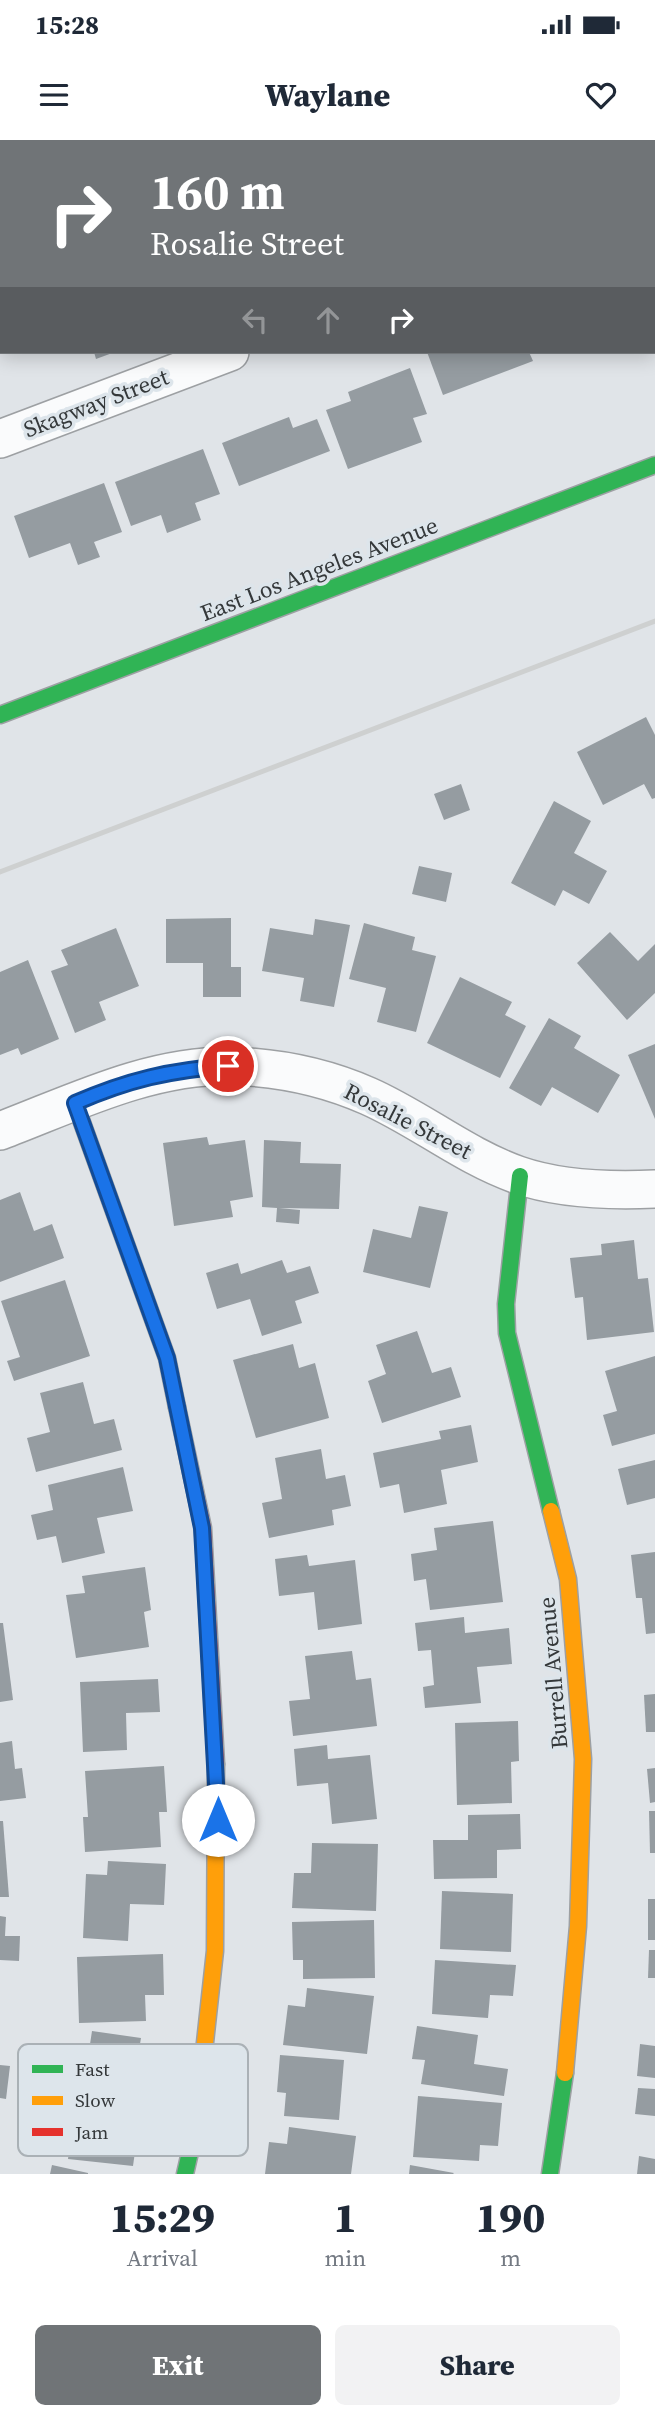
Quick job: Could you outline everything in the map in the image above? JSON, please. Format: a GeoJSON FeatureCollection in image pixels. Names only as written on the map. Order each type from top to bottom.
{"type":"FeatureCollection","features":[{"type":"Feature","properties":{"kind":"street","name":"Skagway Street"},"geometry":{"type":"LineString","coordinates":[[0,439],[214,355]]}},
{"type":"Feature","properties":{"kind":"street","name":"East Los Angeles Avenue"},"geometry":{"type":"LineString","coordinates":[[0,715],[655,465]]}},
{"type":"Feature","properties":{"kind":"street","name":"Rosalie Street"},"geometry":{"type":"LineString","coordinates":[[0,1131],[123,1082],[174,1070],[228,1066],[281,1070],[333,1083],[370,1097],[459,1149],[520,1176],[584,1189],[655,1189]]}},
{"type":"Feature","properties":{"kind":"street"},"geometry":{"type":"LineString","coordinates":[[75,1103],[167,1358],[202,1528],[218,1794],[215,1951],[205,2044]]}},
{"type":"Feature","properties":{"kind":"street","name":"Burrell Avenue"},"geometry":{"type":"LineString","coordinates":[[520,1176],[506,1304],[507,1333],[568,1578],[583,1759],[578,1926],[563,2096],[550,2174]]}},
{"type":"Feature","properties":{"kind":"street"},"geometry":{"type":"LineString","coordinates":[[185,2174],[189,2156]]}},
{"type":"Feature","properties":{"kind":"building"},"geometry":{"type":"Polygon","coordinates":[[[95,354],[110,354],[96,359],[95,354]]]}},
{"type":"Feature","properties":{"kind":"building"},"geometry":{"type":"Polygon","coordinates":[[[428,354],[530,354],[533,361],[443,395],[428,354]]]}},
{"type":"Feature","properties":{"kind":"building"},"geometry":{"type":"Polygon","coordinates":[[[410,368],[427,414],[413,418],[422,442],[348,469],[326,410],[351,401],[348,392],[410,368]]]}},
{"type":"Feature","properties":{"kind":"building"},"geometry":{"type":"Polygon","coordinates":[[[289,417],[293,428],[317,419],[330,451],[239,486],[222,443],[289,417]]]}},
{"type":"Feature","properties":{"kind":"building"},"geometry":{"type":"Polygon","coordinates":[[[203,449],[220,494],[195,503],[201,520],[167,533],[161,515],[131,526],[115,482],[203,449]]]}},
{"type":"Feature","properties":{"kind":"building"},"geometry":{"type":"Polygon","coordinates":[[[104,483],[122,532],[94,542],[100,557],[78,565],[70,543],[29,558],[14,516],[104,483]]]}},
{"type":"Feature","properties":{"kind":"building"},"geometry":{"type":"Polygon","coordinates":[[[646,717],[655,735],[655,798],[652,799],[644,784],[603,805],[577,752],[646,717]]]}},
{"type":"Feature","properties":{"kind":"building"},"geometry":{"type":"Polygon","coordinates":[[[461,784],[470,810],[444,820],[434,794],[461,784]]]}},
{"type":"Feature","properties":{"kind":"building"},"geometry":{"type":"Polygon","coordinates":[[[554,801],[591,821],[574,853],[607,871],[589,904],[563,890],[555,906],[511,883],[554,801]]]}},
{"type":"Feature","properties":{"kind":"building"},"geometry":{"type":"Polygon","coordinates":[[[419,866],[452,873],[446,902],[412,894],[419,866]]]}},
{"type":"Feature","properties":{"kind":"building"},"geometry":{"type":"Polygon","coordinates":[[[231,918],[231,967],[241,967],[241,997],[203,997],[203,963],[166,963],[166,919],[231,918]]]}},
{"type":"Feature","properties":{"kind":"building"},"geometry":{"type":"Polygon","coordinates":[[[315,919],[350,925],[334,1007],[300,1001],[304,978],[262,971],[270,928],[313,935],[315,919]]]}},
{"type":"Feature","properties":{"kind":"building"},"geometry":{"type":"Polygon","coordinates":[[[364,923],[415,937],[412,950],[436,956],[416,1032],[377,1022],[386,988],[349,979],[364,923]]]}},
{"type":"Feature","properties":{"kind":"building"},"geometry":{"type":"Polygon","coordinates":[[[116,928],[139,986],[99,1002],[106,1020],[75,1033],[51,971],[68,965],[61,950],[116,928]]]}},
{"type":"Feature","properties":{"kind":"building"},"geometry":{"type":"Polygon","coordinates":[[[610,932],[638,961],[655,944],[655,993],[627,1020],[577,963],[610,932]]]}},
{"type":"Feature","properties":{"kind":"building"},"geometry":{"type":"Polygon","coordinates":[[[28,960],[59,1039],[21,1055],[18,1048],[0,1055],[0,972],[28,960]]]}},
{"type":"Feature","properties":{"kind":"building"},"geometry":{"type":"Polygon","coordinates":[[[460,977],[512,1002],[505,1015],[526,1026],[500,1078],[427,1043],[460,977]]]}},
{"type":"Feature","properties":{"kind":"building"},"geometry":{"type":"Polygon","coordinates":[[[549,1018],[581,1036],[574,1048],[620,1075],[598,1113],[552,1087],[541,1106],[509,1088],[549,1018]]]}},
{"type":"Feature","properties":{"kind":"building"},"geometry":{"type":"Polygon","coordinates":[[[655,1044],[655,1119],[628,1055],[655,1044]]]}},
{"type":"Feature","properties":{"kind":"building"},"geometry":{"type":"Polygon","coordinates":[[[207,1137],[209,1145],[245,1140],[253,1197],[230,1201],[233,1217],[174,1226],[163,1143],[207,1137]]]}},
{"type":"Feature","properties":{"kind":"building"},"geometry":{"type":"Polygon","coordinates":[[[264,1140],[301,1142],[300,1163],[341,1164],[339,1209],[279,1208],[300,1210],[299,1224],[276,1222],[277,1208],[262,1207],[264,1140]]]}},
{"type":"Feature","properties":{"kind":"building"},"geometry":{"type":"Polygon","coordinates":[[[20,1192],[34,1231],[52,1224],[64,1258],[0,1282],[0,1200],[20,1192]]]}},
{"type":"Feature","properties":{"kind":"building"},"geometry":{"type":"Polygon","coordinates":[[[419,1206],[448,1212],[430,1288],[363,1272],[373,1229],[411,1238],[419,1206]]]}},
{"type":"Feature","properties":{"kind":"building"},"geometry":{"type":"Polygon","coordinates":[[[634,1240],[638,1279],[648,1278],[654,1332],[587,1340],[583,1297],[575,1298],[570,1258],[602,1255],[601,1244],[634,1240]]]}},
{"type":"Feature","properties":{"kind":"building"},"geometry":{"type":"Polygon","coordinates":[[[282,1260],[287,1273],[310,1266],[319,1293],[295,1301],[302,1323],[262,1336],[250,1299],[217,1309],[206,1273],[238,1263],[241,1274],[282,1260]]]}},
{"type":"Feature","properties":{"kind":"building"},"geometry":{"type":"Polygon","coordinates":[[[65,1280],[90,1356],[14,1381],[7,1361],[20,1357],[1,1301],[65,1280]]]}},
{"type":"Feature","properties":{"kind":"building"},"geometry":{"type":"Polygon","coordinates":[[[417,1331],[432,1373],[451,1367],[461,1397],[382,1423],[368,1381],[386,1374],[376,1345],[417,1331]]]}},
{"type":"Feature","properties":{"kind":"building"},"geometry":{"type":"Polygon","coordinates":[[[293,1344],[299,1368],[315,1363],[329,1418],[256,1438],[233,1360],[293,1344]]]}},
{"type":"Feature","properties":{"kind":"building"},"geometry":{"type":"Polygon","coordinates":[[[655,1356],[655,1434],[612,1446],[603,1415],[617,1411],[605,1371],[655,1356]]]}},
{"type":"Feature","properties":{"kind":"building"},"geometry":{"type":"Polygon","coordinates":[[[83,1382],[94,1424],[114,1419],[122,1450],[36,1472],[27,1438],[50,1432],[40,1393],[83,1382]]]}},
{"type":"Feature","properties":{"kind":"building"},"geometry":{"type":"Polygon","coordinates":[[[471,1425],[478,1462],[441,1470],[447,1504],[404,1513],[399,1484],[380,1488],[373,1453],[441,1439],[439,1431],[471,1425]]]}},
{"type":"Feature","properties":{"kind":"building"},"geometry":{"type":"Polygon","coordinates":[[[321,1449],[326,1479],[345,1475],[351,1506],[332,1510],[334,1525],[269,1538],[262,1503],[282,1499],[275,1458],[321,1449]]]}},
{"type":"Feature","properties":{"kind":"building"},"geometry":{"type":"Polygon","coordinates":[[[655,1460],[655,1498],[627,1505],[618,1469],[655,1460]]]}},
{"type":"Feature","properties":{"kind":"building"},"geometry":{"type":"Polygon","coordinates":[[[123,1467],[133,1511],[97,1518],[105,1553],[62,1563],[56,1536],[37,1540],[31,1515],[53,1510],[48,1485],[123,1467]]]}},
{"type":"Feature","properties":{"kind":"building"},"geometry":{"type":"Polygon","coordinates":[[[493,1521],[503,1602],[430,1610],[426,1579],[414,1581],[411,1554],[437,1550],[434,1528],[493,1521]]]}},
{"type":"Feature","properties":{"kind":"building"},"geometry":{"type":"Polygon","coordinates":[[[655,1552],[655,1633],[646,1634],[642,1598],[636,1598],[631,1555],[655,1552]]]}},
{"type":"Feature","properties":{"kind":"building"},"geometry":{"type":"Polygon","coordinates":[[[307,1555],[309,1566],[355,1560],[362,1624],[318,1630],[314,1592],[279,1596],[275,1559],[307,1555]]]}},
{"type":"Feature","properties":{"kind":"building"},"geometry":{"type":"Polygon","coordinates":[[[145,1567],[151,1610],[144,1612],[149,1647],[76,1658],[66,1595],[85,1593],[82,1576],[145,1567]]]}},
{"type":"Feature","properties":{"kind":"building"},"geometry":{"type":"Polygon","coordinates":[[[464,1617],[465,1633],[509,1628],[512,1664],[477,1667],[481,1703],[425,1708],[423,1687],[434,1685],[431,1650],[418,1651],[415,1623],[464,1617]]]}},
{"type":"Feature","properties":{"kind":"building"},"geometry":{"type":"Polygon","coordinates":[[[0,1623],[3,1623],[13,1700],[0,1702],[0,1623]]]}},
{"type":"Feature","properties":{"kind":"building"},"geometry":{"type":"Polygon","coordinates":[[[352,1651],[356,1680],[371,1678],[377,1726],[293,1736],[289,1701],[310,1699],[305,1656],[352,1651]]]}},
{"type":"Feature","properties":{"kind":"building"},"geometry":{"type":"Polygon","coordinates":[[[158,1679],[160,1712],[126,1713],[127,1750],[83,1752],[80,1682],[158,1679]]]}},
{"type":"Feature","properties":{"kind":"building"},"geometry":{"type":"Polygon","coordinates":[[[655,1694],[655,1732],[646,1732],[644,1695],[655,1694]]]}},
{"type":"Feature","properties":{"kind":"building"},"geometry":{"type":"Polygon","coordinates":[[[518,1721],[519,1761],[511,1762],[512,1803],[457,1805],[455,1723],[518,1721]]]}},
{"type":"Feature","properties":{"kind":"building"},"geometry":{"type":"Polygon","coordinates":[[[12,1741],[15,1769],[22,1768],[26,1798],[0,1801],[0,1743],[12,1741]]]}},
{"type":"Feature","properties":{"kind":"building"},"geometry":{"type":"Polygon","coordinates":[[[327,1745],[328,1759],[370,1755],[377,1819],[332,1824],[328,1783],[297,1786],[294,1749],[327,1745]]]}},
{"type":"Feature","properties":{"kind":"building"},"geometry":{"type":"Polygon","coordinates":[[[164,1766],[167,1812],[159,1812],[161,1847],[85,1852],[83,1817],[88,1817],[85,1771],[164,1766]]]}},
{"type":"Feature","properties":{"kind":"building"},"geometry":{"type":"Polygon","coordinates":[[[655,1768],[655,1802],[650,1803],[647,1769],[655,1768]]]}},
{"type":"Feature","properties":{"kind":"building"},"geometry":{"type":"Polygon","coordinates":[[[649,1811],[655,1811],[655,1853],[650,1853],[649,1811]]]}},
{"type":"Feature","properties":{"kind":"building"},"geometry":{"type":"Polygon","coordinates":[[[520,1814],[521,1849],[497,1850],[497,1878],[434,1879],[433,1840],[468,1840],[468,1815],[520,1814]]]}},
{"type":"Feature","properties":{"kind":"building"},"geometry":{"type":"Polygon","coordinates":[[[0,1821],[3,1821],[9,1897],[0,1897],[0,1821]]]}},
{"type":"Feature","properties":{"kind":"building"},"geometry":{"type":"Polygon","coordinates":[[[312,1843],[378,1844],[376,1911],[292,1908],[294,1873],[311,1873],[312,1843]]]}},
{"type":"Feature","properties":{"kind":"building"},"geometry":{"type":"Polygon","coordinates":[[[108,1861],[166,1864],[164,1905],[130,1904],[128,1941],[83,1938],[86,1874],[107,1875],[108,1861]]]}},
{"type":"Feature","properties":{"kind":"building"},"geometry":{"type":"Polygon","coordinates":[[[442,1891],[513,1894],[511,1952],[440,1949],[442,1891]]]}},
{"type":"Feature","properties":{"kind":"building"},"geometry":{"type":"Polygon","coordinates":[[[648,1899],[655,1899],[655,1940],[648,1940],[648,1899]]]}},
{"type":"Feature","properties":{"kind":"building"},"geometry":{"type":"Polygon","coordinates":[[[0,1916],[6,1917],[5,1936],[20,1936],[19,1961],[0,1960],[0,1916]]]}},
{"type":"Feature","properties":{"kind":"building"},"geometry":{"type":"Polygon","coordinates":[[[374,1920],[375,1978],[303,1979],[303,1960],[293,1960],[292,1922],[374,1920]]]}},
{"type":"Feature","properties":{"kind":"building"},"geometry":{"type":"Polygon","coordinates":[[[649,1950],[655,1950],[655,1978],[648,1978],[649,1950]]]}},
{"type":"Feature","properties":{"kind":"building"},"geometry":{"type":"Polygon","coordinates":[[[163,1954],[164,1995],[145,1995],[146,2021],[79,2023],[77,1957],[163,1954]]]}},
{"type":"Feature","properties":{"kind":"building"},"geometry":{"type":"Polygon","coordinates":[[[435,1960],[516,1965],[513,1996],[490,1995],[488,2018],[432,2014],[435,1960]]]}},
{"type":"Feature","properties":{"kind":"building"},"geometry":{"type":"Polygon","coordinates":[[[307,1988],[374,1996],[367,2054],[283,2045],[288,2005],[305,2007],[307,1988]]]}},
{"type":"Feature","properties":{"kind":"building"},"geometry":{"type":"Polygon","coordinates":[[[417,2026],[478,2035],[474,2064],[508,2069],[504,2096],[421,2084],[425,2060],[412,2059],[417,2026]]]}},
{"type":"Feature","properties":{"kind":"building"},"geometry":{"type":"Polygon","coordinates":[[[92,2031],[141,2038],[140,2044],[90,2044],[92,2031]]]}},
{"type":"Feature","properties":{"kind":"building"},"geometry":{"type":"Polygon","coordinates":[[[640,2044],[655,2046],[655,2078],[637,2076],[640,2044]]]}},
{"type":"Feature","properties":{"kind":"building"},"geometry":{"type":"Polygon","coordinates":[[[280,2055],[344,2060],[339,2120],[284,2116],[286,2093],[277,2092],[280,2055]]]}},
{"type":"Feature","properties":{"kind":"building"},"geometry":{"type":"Polygon","coordinates":[[[0,2065],[10,2066],[6,2099],[0,2098],[0,2065]]]}},
{"type":"Feature","properties":{"kind":"building"},"geometry":{"type":"Polygon","coordinates":[[[638,2088],[655,2089],[655,2116],[635,2114],[638,2088]]]}},
{"type":"Feature","properties":{"kind":"building"},"geometry":{"type":"Polygon","coordinates":[[[418,2096],[502,2103],[498,2146],[480,2145],[479,2161],[413,2157],[418,2096]]]}},
{"type":"Feature","properties":{"kind":"building"},"geometry":{"type":"Polygon","coordinates":[[[289,2127],[356,2136],[351,2174],[265,2174],[269,2142],[287,2144],[289,2127]]]}},
{"type":"Feature","properties":{"kind":"building"},"geometry":{"type":"Polygon","coordinates":[[[68,2156],[134,2156],[133,2166],[68,2159],[68,2156]]]}},
{"type":"Feature","properties":{"kind":"building"},"geometry":{"type":"Polygon","coordinates":[[[639,2156],[655,2159],[655,2174],[637,2174],[639,2156]]]}},
{"type":"Feature","properties":{"kind":"building"},"geometry":{"type":"Polygon","coordinates":[[[52,2165],[88,2173],[88,2174],[50,2174],[52,2165]]]}},
{"type":"Feature","properties":{"kind":"building"},"geometry":{"type":"Polygon","coordinates":[[[410,2165],[454,2173],[409,2174],[410,2165]]]}},
{"type":"Feature","properties":{"kind":"railway"},"geometry":{"type":"LineString","coordinates":[[0,872],[655,621]]}},
{"type":"Feature","properties":{"kind":"traffic: fast"},"geometry":{"type":"LineString","coordinates":[[0,715],[655,465]]}},
{"type":"Feature","properties":{"kind":"traffic: fast"},"geometry":{"type":"LineString","coordinates":[[75,1103],[167,1358],[177,1407]]}},
{"type":"Feature","properties":{"kind":"traffic: fast"},"geometry":{"type":"LineString","coordinates":[[520,1176],[506,1304],[507,1333],[551,1511]]}},
{"type":"Feature","properties":{"kind":"traffic: fast"},"geometry":{"type":"LineString","coordinates":[[550,2174],[565,2073]]}},
{"type":"Feature","properties":{"kind":"traffic: fast"},"geometry":{"type":"LineString","coordinates":[[185,2174],[189,2156]]}},
{"type":"Feature","properties":{"kind":"traffic: slow"},"geometry":{"type":"LineString","coordinates":[[551,1511],[568,1579],[583,1759],[578,1926],[565,2073]]}},
{"type":"Feature","properties":{"kind":"traffic: slow"},"geometry":{"type":"LineString","coordinates":[[205,2044],[215,1951],[216,1764]]}},
{"type":"Feature","properties":{"kind":"traffic: jam"},"geometry":{"type":"LineString","coordinates":[[177,1407],[203,1528],[216,1764]]}},
{"type":"Feature","properties":{"kind":"route"},"geometry":{"type":"LineString","coordinates":[[218,1820],[202,1528],[167,1358],[75,1103],[123,1082],[174,1070],[228,1066]]}}]}
